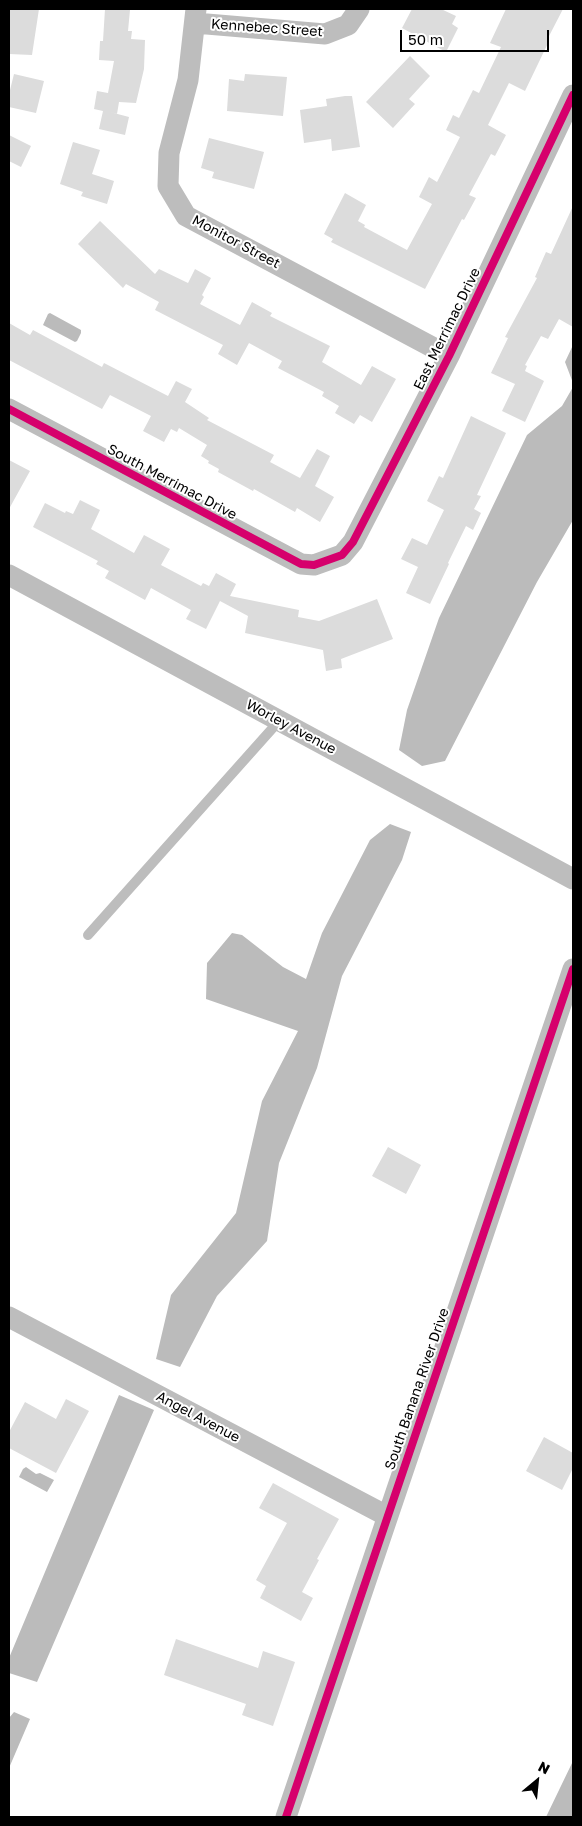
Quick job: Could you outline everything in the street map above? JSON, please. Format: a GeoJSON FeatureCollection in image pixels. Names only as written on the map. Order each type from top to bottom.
{"type":"FeatureCollection","features":[{"type":"Feature","properties":{"kind":"street","name":"Kennebec Street"},"geometry":{"type":"LineString","coordinates":[[195,16],[325,34],[348,26],[359,9]]}},
{"type":"Feature","properties":{"kind":"street","name":"Monitor Street"},"geometry":{"type":"LineString","coordinates":[[195,16],[188,80],[169,153],[168,186],[186,216],[449,356]]}},
{"type":"Feature","properties":{"kind":"street","name":"East Merrimac Drive"},"geometry":{"type":"LineString","coordinates":[[327,562],[342,555],[353,542],[449,356],[573,95]]}},
{"type":"Feature","properties":{"kind":"street","name":"South Merrimac Drive"},"geometry":{"type":"LineString","coordinates":[[9,408],[300,564],[314,565],[327,562]]}},
{"type":"Feature","properties":{"kind":"street","name":"Worley Avenue"},"geometry":{"type":"LineString","coordinates":[[9,575],[573,879]]}},
{"type":"Feature","properties":{"kind":"street","name":"South Banana River Drive"},"geometry":{"type":"LineString","coordinates":[[286,1817],[573,969]]}},
{"type":"Feature","properties":{"kind":"street","name":"Angel Avenue"},"geometry":{"type":"LineString","coordinates":[[9,1317],[387,1516]]}},
{"type":"Feature","properties":{"kind":"lane"},"geometry":{"type":"LineString","coordinates":[[88,935],[279,721]]}},
{"type":"Feature","properties":{"kind":"shaded area"},"geometry":{"type":"Polygon","coordinates":[[[50,313],[81,330],[77,341],[75,342],[43,325],[50,313]]]}},
{"type":"Feature","properties":{"kind":"shaded area"},"geometry":{"type":"Polygon","coordinates":[[[573,345],[573,383],[565,362],[573,345]]]}},
{"type":"Feature","properties":{"kind":"shaded area"},"geometry":{"type":"Polygon","coordinates":[[[573,387],[573,520],[537,582],[445,761],[422,766],[399,750],[407,710],[439,618],[527,435],[562,406],[573,387]]]}},
{"type":"Feature","properties":{"kind":"shaded area"},"geometry":{"type":"Polygon","coordinates":[[[390,824],[411,832],[402,860],[342,976],[317,1068],[279,1163],[267,1241],[217,1296],[180,1367],[156,1359],[171,1295],[236,1213],[262,1101],[298,1031],[206,999],[207,963],[232,933],[242,935],[283,967],[306,979],[322,933],[370,840],[390,824]]]}},
{"type":"Feature","properties":{"kind":"shaded area"},"geometry":{"type":"Polygon","coordinates":[[[119,1395],[154,1410],[37,1682],[9,1673],[9,1658],[119,1395]]]}},
{"type":"Feature","properties":{"kind":"shaded area"},"geometry":{"type":"Polygon","coordinates":[[[26,1467],[36,1474],[40,1473],[54,1480],[47,1492],[19,1477],[26,1467]]]}},
{"type":"Feature","properties":{"kind":"shaded area"},"geometry":{"type":"Polygon","coordinates":[[[14,1712],[30,1719],[9,1768],[9,1718],[14,1712]]]}},
{"type":"Feature","properties":{"kind":"shaded area"},"geometry":{"type":"Polygon","coordinates":[[[573,1761],[573,1817],[546,1817],[573,1761]]]}},
{"type":"Feature","properties":{"kind":"building"},"geometry":{"type":"Polygon","coordinates":[[[9,9],[39,9],[32,55],[9,54],[9,9]]]}},
{"type":"Feature","properties":{"kind":"building"},"geometry":{"type":"Polygon","coordinates":[[[105,9],[130,10],[128,31],[132,31],[131,39],[145,40],[144,69],[136,103],[119,102],[117,114],[129,117],[125,135],[99,129],[103,111],[94,109],[97,91],[108,93],[114,61],[99,60],[100,41],[103,41],[105,9]]]}},
{"type":"Feature","properties":{"kind":"building"},"geometry":{"type":"Polygon","coordinates":[[[412,9],[441,9],[456,16],[452,24],[458,28],[446,52],[402,28],[412,9]]]}},
{"type":"Feature","properties":{"kind":"building"},"geometry":{"type":"Polygon","coordinates":[[[506,9],[563,9],[525,91],[509,83],[488,125],[506,135],[495,156],[491,154],[469,195],[476,198],[464,220],[462,219],[425,289],[331,242],[333,239],[324,234],[345,193],[366,205],[358,221],[365,225],[364,227],[407,250],[432,204],[419,197],[429,177],[437,182],[460,137],[446,130],[453,115],[459,118],[473,90],[479,93],[501,47],[490,43],[506,9]]]}},
{"type":"Feature","properties":{"kind":"building"},"geometry":{"type":"Polygon","coordinates":[[[410,56],[430,76],[409,99],[415,104],[393,128],[366,102],[410,56]]]}},
{"type":"Feature","properties":{"kind":"building"},"geometry":{"type":"Polygon","coordinates":[[[14,74],[44,81],[36,113],[9,107],[9,94],[14,74]]]}},
{"type":"Feature","properties":{"kind":"building"},"geometry":{"type":"Polygon","coordinates":[[[245,74],[287,77],[283,116],[227,111],[229,79],[244,81],[245,74]]]}},
{"type":"Feature","properties":{"kind":"building"},"geometry":{"type":"Polygon","coordinates":[[[352,96],[360,147],[332,151],[331,139],[304,143],[300,110],[327,106],[326,99],[352,96]]]}},
{"type":"Feature","properties":{"kind":"building"},"geometry":{"type":"Polygon","coordinates":[[[9,135],[31,146],[21,167],[9,161],[9,135]]]}},
{"type":"Feature","properties":{"kind":"building"},"geometry":{"type":"Polygon","coordinates":[[[209,138],[264,152],[254,189],[212,178],[214,172],[201,168],[209,138]]]}},
{"type":"Feature","properties":{"kind":"building"},"geometry":{"type":"Polygon","coordinates":[[[73,142],[100,150],[92,174],[114,181],[107,204],[81,196],[83,192],[60,184],[73,142]]]}},
{"type":"Feature","properties":{"kind":"building"},"geometry":{"type":"Polygon","coordinates":[[[573,206],[573,327],[559,319],[548,339],[541,336],[525,365],[527,366],[525,371],[544,381],[525,422],[502,411],[515,384],[491,373],[508,338],[505,337],[537,278],[535,277],[546,252],[551,254],[573,206]]]}},
{"type":"Feature","properties":{"kind":"building"},"geometry":{"type":"Polygon","coordinates":[[[100,221],[155,274],[159,269],[188,283],[195,269],[211,278],[202,295],[204,297],[200,304],[240,325],[252,302],[272,313],[270,316],[330,346],[322,362],[361,385],[372,366],[396,379],[372,422],[360,415],[354,424],[335,413],[339,406],[322,396],[324,392],[278,368],[282,361],[249,343],[237,365],[218,354],[223,345],[155,310],[159,302],[126,284],[123,288],[78,244],[100,221]]]}},
{"type":"Feature","properties":{"kind":"building"},"geometry":{"type":"Polygon","coordinates":[[[9,323],[30,335],[33,330],[102,367],[104,363],[168,396],[176,381],[192,389],[185,402],[209,418],[207,420],[274,455],[270,462],[300,478],[317,449],[330,456],[315,486],[334,497],[320,522],[297,508],[295,512],[254,489],[253,491],[218,472],[219,469],[208,463],[209,461],[201,456],[207,445],[179,428],[177,432],[171,429],[164,442],[143,431],[151,416],[110,395],[102,409],[9,360],[9,323]]]}},
{"type":"Feature","properties":{"kind":"building"},"geometry":{"type":"Polygon","coordinates":[[[471,416],[506,433],[477,495],[481,496],[474,509],[481,513],[473,530],[466,526],[430,604],[406,593],[418,567],[401,559],[412,538],[427,545],[444,510],[427,501],[439,476],[443,478],[471,416]]]}},
{"type":"Feature","properties":{"kind":"building"},"geometry":{"type":"Polygon","coordinates":[[[9,460],[30,471],[9,509],[9,460]]]}},
{"type":"Feature","properties":{"kind":"building"},"geometry":{"type":"Polygon","coordinates":[[[80,500],[100,510],[91,529],[134,553],[144,535],[170,549],[161,565],[201,586],[203,583],[209,586],[216,573],[236,584],[230,596],[299,610],[298,617],[319,621],[377,599],[393,639],[341,659],[342,668],[326,671],[323,650],[245,633],[248,616],[220,601],[206,629],[186,619],[191,610],[151,588],[145,600],[105,578],[109,571],[96,564],[98,561],[33,527],[45,503],[65,513],[66,511],[73,514],[80,500]]]}},
{"type":"Feature","properties":{"kind":"building"},"geometry":{"type":"Polygon","coordinates":[[[388,1147],[421,1165],[406,1194],[372,1176],[388,1147]]]}},
{"type":"Feature","properties":{"kind":"building"},"geometry":{"type":"Polygon","coordinates":[[[66,1399],[89,1411],[56,1473],[9,1448],[9,1432],[25,1402],[56,1419],[66,1399]]]}},
{"type":"Feature","properties":{"kind":"building"},"geometry":{"type":"Polygon","coordinates":[[[544,1437],[573,1453],[573,1468],[562,1490],[526,1471],[544,1437]]]}},
{"type":"Feature","properties":{"kind":"building"},"geometry":{"type":"Polygon","coordinates":[[[273,1483],[339,1519],[317,1559],[319,1560],[302,1592],[313,1598],[301,1621],[260,1598],[266,1586],[256,1580],[287,1523],[259,1508],[273,1483]]]}},
{"type":"Feature","properties":{"kind":"building"},"geometry":{"type":"Polygon","coordinates":[[[176,1639],[258,1668],[263,1651],[295,1662],[273,1726],[242,1715],[246,1704],[164,1675],[176,1639]]]}},
{"type":"Feature","properties":{"kind":"cycle path"},"geometry":{"type":"LineString","coordinates":[[9,409],[301,564],[314,565],[342,555],[353,542],[449,356],[573,95]]}},
{"type":"Feature","properties":{"kind":"cycle path"},"geometry":{"type":"LineString","coordinates":[[286,1817],[573,969]]}}]}
